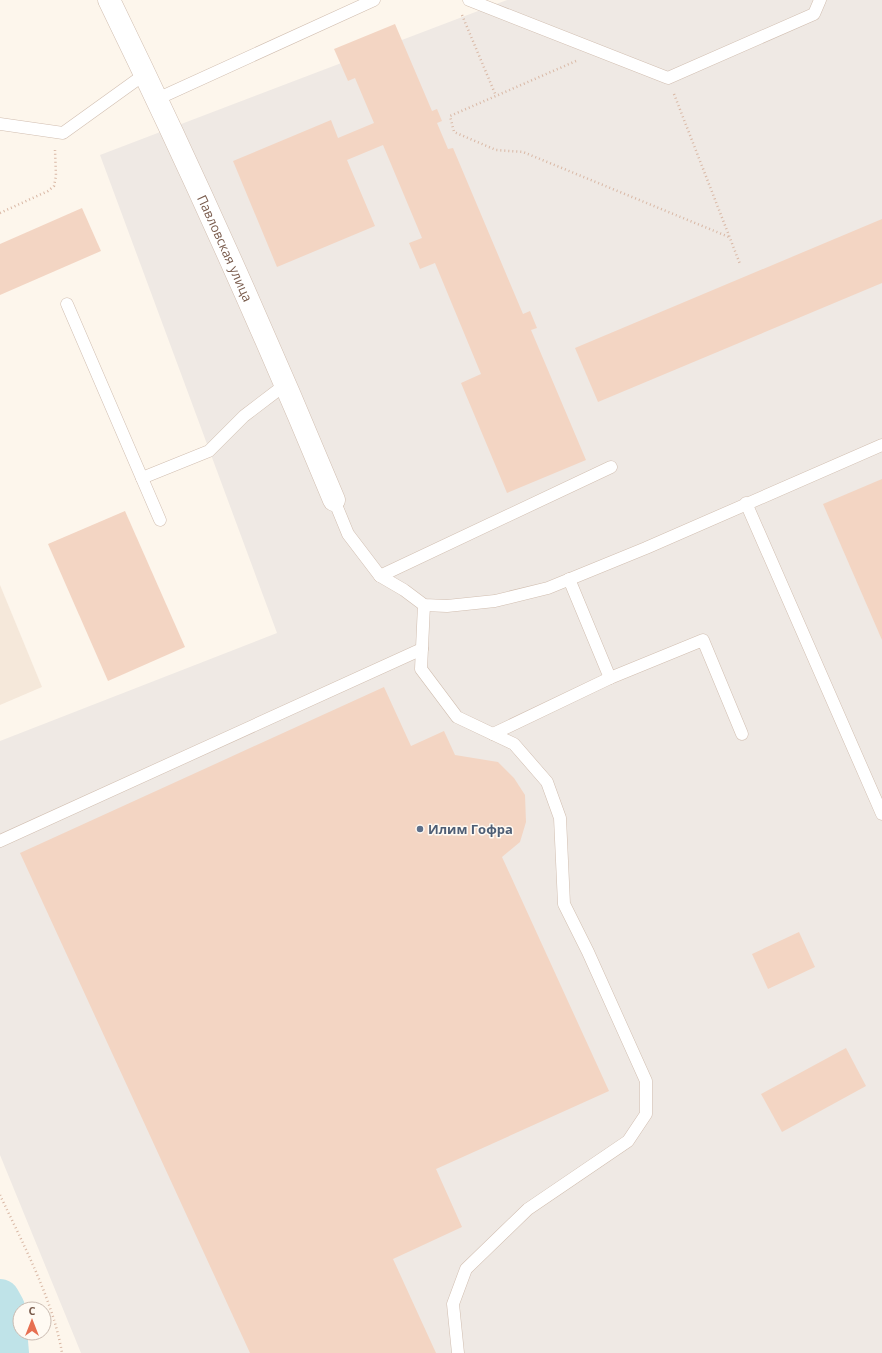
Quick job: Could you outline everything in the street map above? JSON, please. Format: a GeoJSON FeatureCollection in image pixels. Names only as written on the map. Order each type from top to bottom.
{"type":"FeatureCollection","features":[{"type":"Feature","properties":{"kind":"street","name":"Павловская улица"},"geometry":{"type":"LineString","coordinates":[[109,0],[157,99],[286,384],[334,500]]}},
{"type":"Feature","properties":{"kind":"lane"},"geometry":{"type":"LineString","coordinates":[[157,99],[374,0]]}},
{"type":"Feature","properties":{"kind":"lane"},"geometry":{"type":"LineString","coordinates":[[469,0],[668,78],[814,14],[820,0]]}},
{"type":"Feature","properties":{"kind":"lane"},"geometry":{"type":"LineString","coordinates":[[0,124],[62,133],[145,74]]}},
{"type":"Feature","properties":{"kind":"lane"},"geometry":{"type":"LineString","coordinates":[[67,304],[160,520]]}},
{"type":"Feature","properties":{"kind":"lane"},"geometry":{"type":"LineString","coordinates":[[142,478],[209,451],[244,416],[286,384]]}},
{"type":"Feature","properties":{"kind":"lane"},"geometry":{"type":"LineString","coordinates":[[334,500],[348,534],[380,576],[404,590],[424,605],[447,606],[495,601],[548,588],[646,548],[746,503],[882,445]]}},
{"type":"Feature","properties":{"kind":"lane"},"geometry":{"type":"LineString","coordinates":[[380,576],[611,467]]}},
{"type":"Feature","properties":{"kind":"lane"},"geometry":{"type":"LineString","coordinates":[[746,503],[882,814]]}},
{"type":"Feature","properties":{"kind":"lane"},"geometry":{"type":"LineString","coordinates":[[569,579],[610,678]]}},
{"type":"Feature","properties":{"kind":"lane"},"geometry":{"type":"LineString","coordinates":[[424,605],[421,669],[457,717],[514,744],[547,782],[560,818],[564,904],[588,952],[646,1081],[646,1114],[628,1141],[528,1210],[466,1269],[453,1304],[458,1353]]}},
{"type":"Feature","properties":{"kind":"lane"},"geometry":{"type":"LineString","coordinates":[[493,734],[610,678],[703,640],[742,734]]}},
{"type":"Feature","properties":{"kind":"lane"},"geometry":{"type":"LineString","coordinates":[[0,841],[422,649]]}},
{"type":"Feature","properties":{"kind":"path"},"geometry":{"type":"LineString","coordinates":[[461,14],[496,96]]}},
{"type":"Feature","properties":{"kind":"path"},"geometry":{"type":"LineString","coordinates":[[598,51],[450,116],[454,132],[496,150],[523,152],[729,237]]}},
{"type":"Feature","properties":{"kind":"path"},"geometry":{"type":"LineString","coordinates":[[668,78],[740,264]]}},
{"type":"Feature","properties":{"kind":"path"},"geometry":{"type":"LineString","coordinates":[[0,213],[48,191],[54,186],[56,176],[55,148],[57,140],[62,133]]}},
{"type":"Feature","properties":{"kind":"path"},"geometry":{"type":"LineString","coordinates":[[0,1195],[33,1265],[58,1333],[62,1353]]}},
{"type":"Feature","properties":{"kind":"shaded area"},"geometry":{"type":"Polygon","coordinates":[[[507,0],[882,0],[882,1353],[81,1353],[0,1155],[0,741],[277,633],[100,155],[507,0]]]}},
{"type":"Feature","properties":{"kind":"shaded area"},"geometry":{"type":"Polygon","coordinates":[[[0,585],[42,687],[0,705],[0,585]]]}},
{"type":"Feature","properties":{"kind":"building"},"geometry":{"type":"Polygon","coordinates":[[[395,24],[432,111],[437,109],[442,121],[437,123],[448,149],[453,148],[523,314],[530,311],[537,328],[531,330],[586,460],[507,493],[461,383],[481,374],[435,263],[420,269],[409,243],[422,238],[383,145],[347,160],[375,226],[277,267],[233,161],[331,120],[338,138],[374,123],[355,78],[348,81],[334,49],[395,24]]]}},
{"type":"Feature","properties":{"kind":"building"},"geometry":{"type":"Polygon","coordinates":[[[82,208],[101,251],[0,295],[0,244],[82,208]]]}},
{"type":"Feature","properties":{"kind":"building"},"geometry":{"type":"Polygon","coordinates":[[[882,219],[882,283],[598,402],[575,348],[882,219]]]}},
{"type":"Feature","properties":{"kind":"building"},"geometry":{"type":"Polygon","coordinates":[[[882,479],[882,640],[823,504],[882,479]]]}},
{"type":"Feature","properties":{"kind":"building"},"geometry":{"type":"Polygon","coordinates":[[[125,511],[185,647],[108,681],[48,544],[125,511]]]}},
{"type":"Feature","properties":{"kind":"building"},"geometry":{"type":"Polygon","coordinates":[[[384,687],[411,746],[444,731],[455,755],[498,762],[514,778],[525,795],[526,822],[520,842],[502,857],[609,1091],[436,1169],[462,1227],[393,1259],[436,1353],[250,1353],[20,853],[384,687]]]}},
{"type":"Feature","properties":{"kind":"building"},"geometry":{"type":"Polygon","coordinates":[[[799,932],[815,967],[768,989],[752,954],[799,932]]]}},
{"type":"Feature","properties":{"kind":"building"},"geometry":{"type":"Polygon","coordinates":[[[846,1048],[866,1086],[782,1132],[761,1094],[846,1048]]]}},
{"type":"Feature","properties":{"kind":"waterway"},"geometry":{"type":"LineString","coordinates":[[0,1299],[5,1308],[9,1353]]}},
{"type":"Feature","properties":{"kind":"place","name":"Илим Гофра"},"geometry":{"type":"Point","coordinates":[420,829]}}]}
